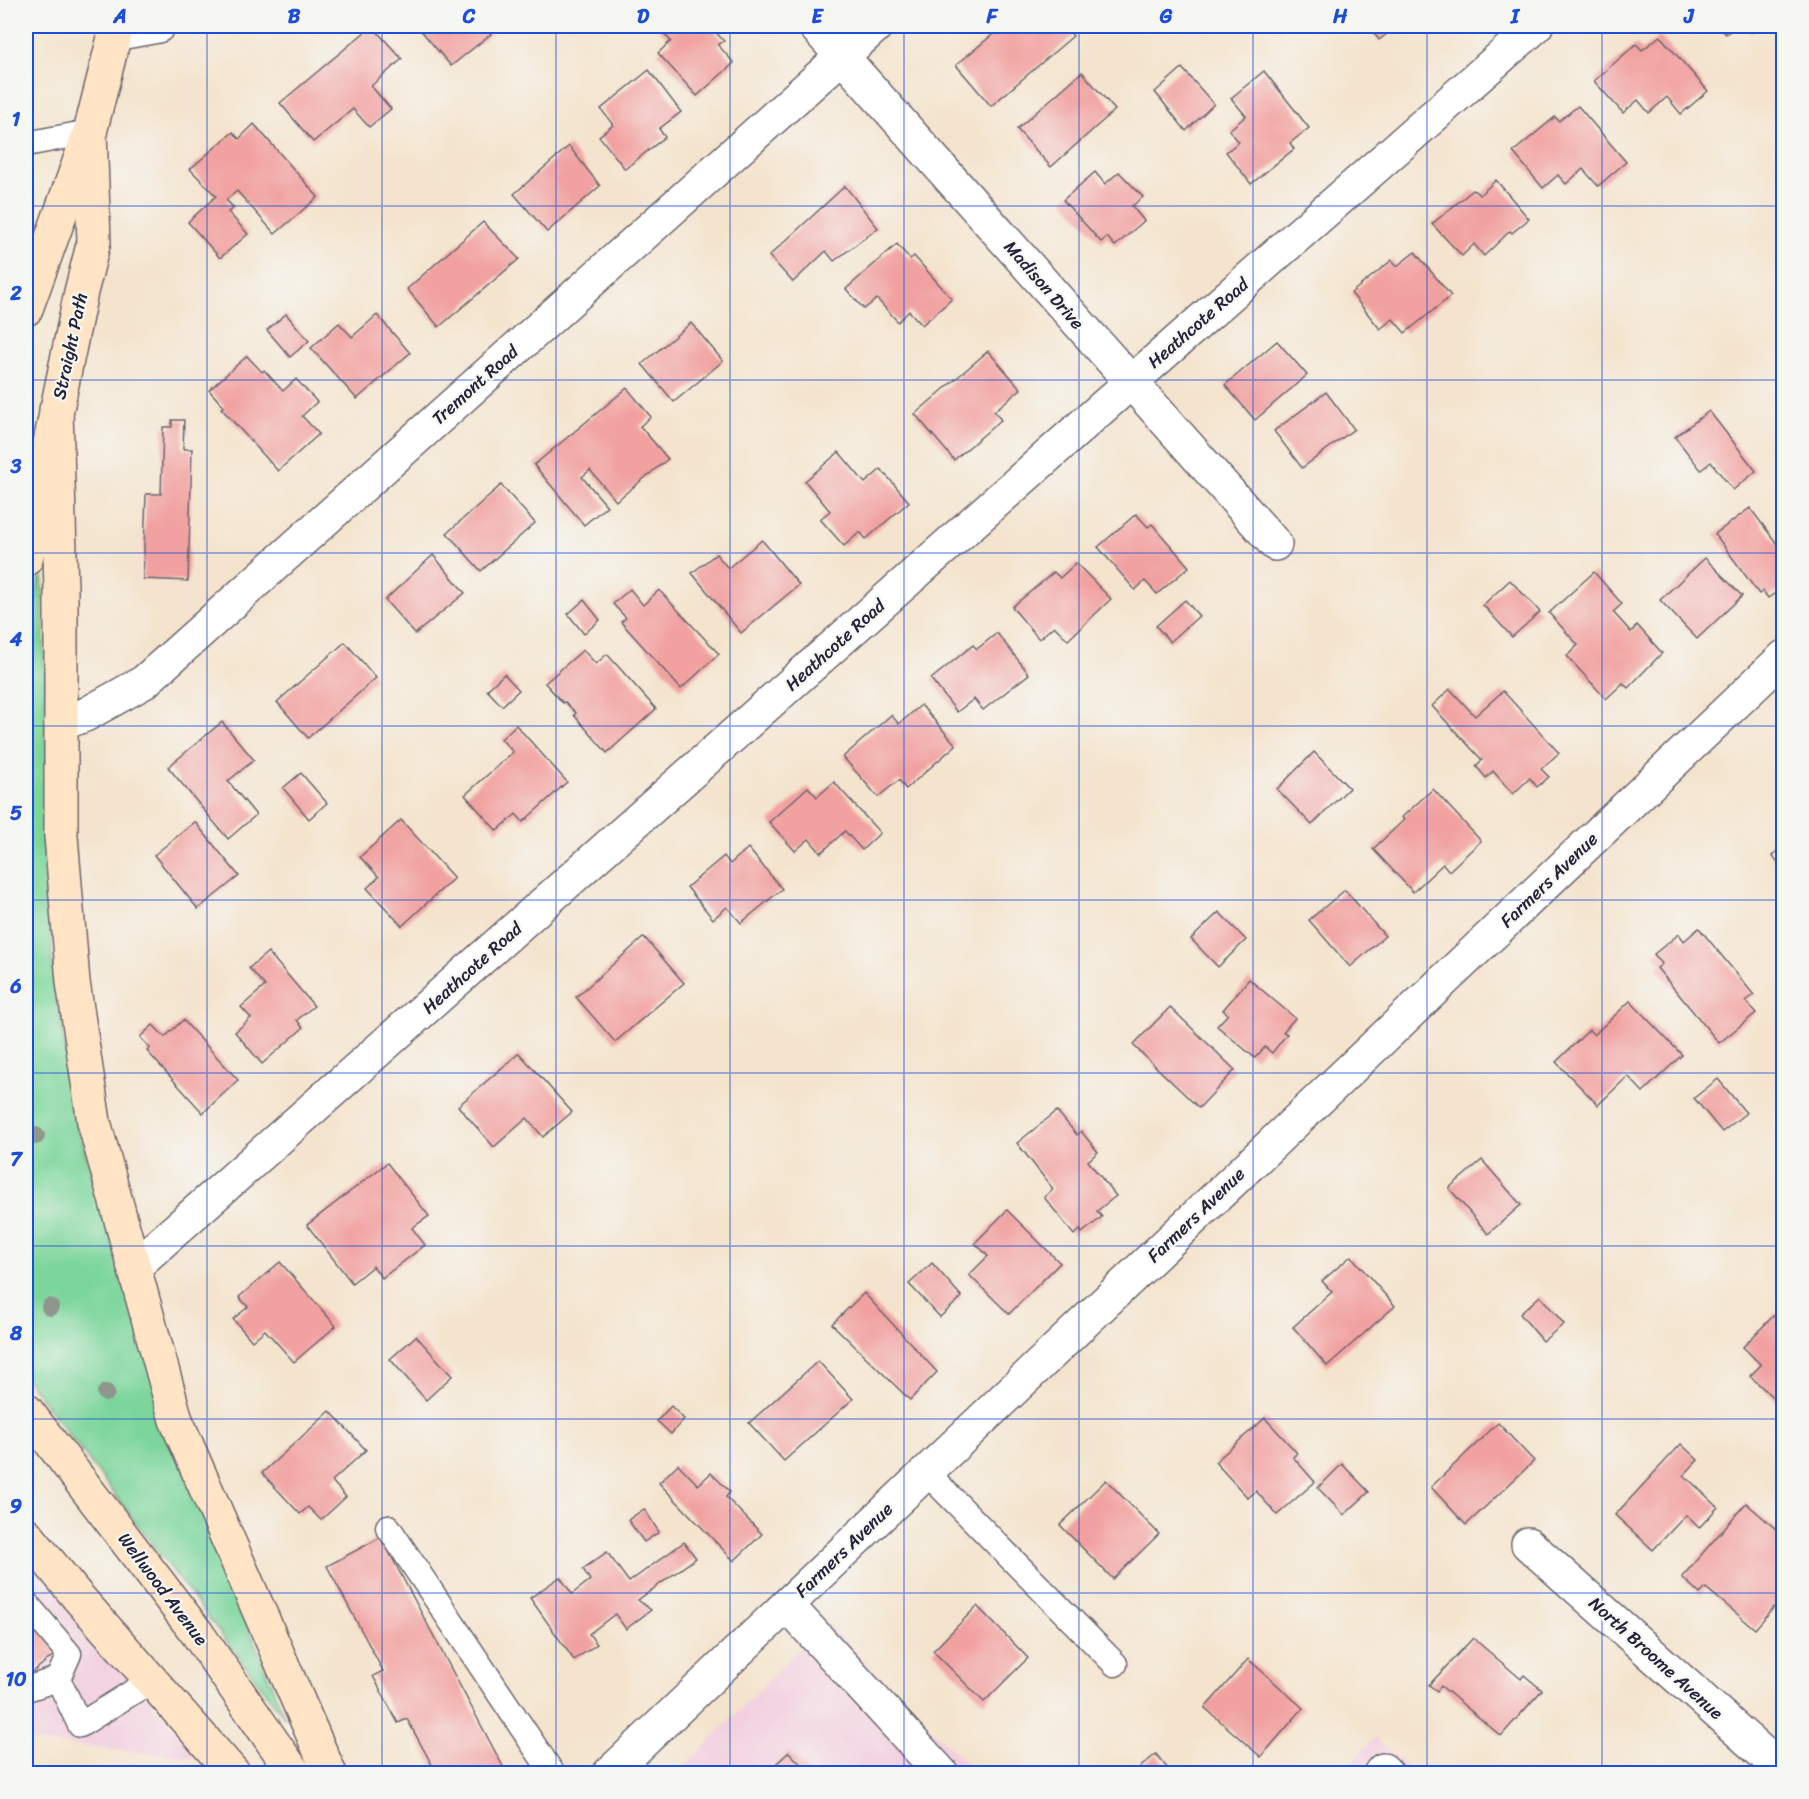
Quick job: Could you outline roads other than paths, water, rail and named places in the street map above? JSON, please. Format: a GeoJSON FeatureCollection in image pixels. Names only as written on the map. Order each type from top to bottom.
{"type":"FeatureCollection","features":[{"type":"Feature","properties":{"kind":"main road","name":"Straight Path"},"geometry":{"type":"LineString","coordinates":[[26,309],[90,132],[116,30]]}},
{"type":"Feature","properties":{"kind":"main road","name":"Straight Path"},"geometry":{"type":"LineString","coordinates":[[26,559],[81,292],[94,240],[90,132]]}},
{"type":"Feature","properties":{"kind":"main road"},"geometry":{"type":"LineString","coordinates":[[56,410],[61,591],[61,836],[73,982],[94,1122],[176,1420],[330,1773]]}},
{"type":"Feature","properties":{"kind":"main road","name":"Wellwood Avenue"},"geometry":{"type":"LineString","coordinates":[[26,1410],[197,1633],[295,1773]]}},
{"type":"Feature","properties":{"kind":"main road"},"geometry":{"type":"LineString","coordinates":[[26,1534],[77,1596],[234,1773]]}},
{"type":"Feature","properties":{"kind":"street"},"geometry":{"type":"LineString","coordinates":[[116,30],[158,26]]}},
{"type":"Feature","properties":{"kind":"street","name":"Madison Drive"},"geometry":{"type":"LineString","coordinates":[[815,26],[1130,383],[1275,543]]}},
{"type":"Feature","properties":{"kind":"street","name":"Tremont Road"},"geometry":{"type":"LineString","coordinates":[[61,724],[85,715],[144,682],[876,26]]}},
{"type":"Feature","properties":{"kind":"street","name":"Heathcote Road"},"geometry":{"type":"LineString","coordinates":[[135,1266],[1536,26]]}},
{"type":"Feature","properties":{"kind":"street","name":"Farmers Avenue"},"geometry":{"type":"LineString","coordinates":[[609,1773],[1784,657]]}},
{"type":"Feature","properties":{"kind":"street","name":"North Broome Avenue"},"geometry":{"type":"LineString","coordinates":[[1528,1544],[1784,1772]]}},
{"type":"Feature","properties":{"kind":"street"},"geometry":{"type":"LineString","coordinates":[[787,1605],[942,1773]]}},
{"type":"Feature","properties":{"kind":"street"},"geometry":{"type":"LineString","coordinates":[[1380,1773],[1383,1770],[1387,1773]]}},
{"type":"Feature","properties":{"kind":"lane"},"geometry":{"type":"LineString","coordinates":[[26,144],[90,132]]}},
{"type":"Feature","properties":{"kind":"lane"},"geometry":{"type":"LineString","coordinates":[[927,1472],[1115,1664]]}},
{"type":"Feature","properties":{"kind":"lane"},"geometry":{"type":"LineString","coordinates":[[388,1527],[554,1773]]}},
{"type":"Feature","properties":{"kind":"lane"},"geometry":{"type":"LineString","coordinates":[[26,1603],[69,1654],[58,1679],[26,1689]]}},
{"type":"Feature","properties":{"kind":"lane"},"geometry":{"type":"LineString","coordinates":[[58,1679],[80,1725],[152,1680]]}}]}
